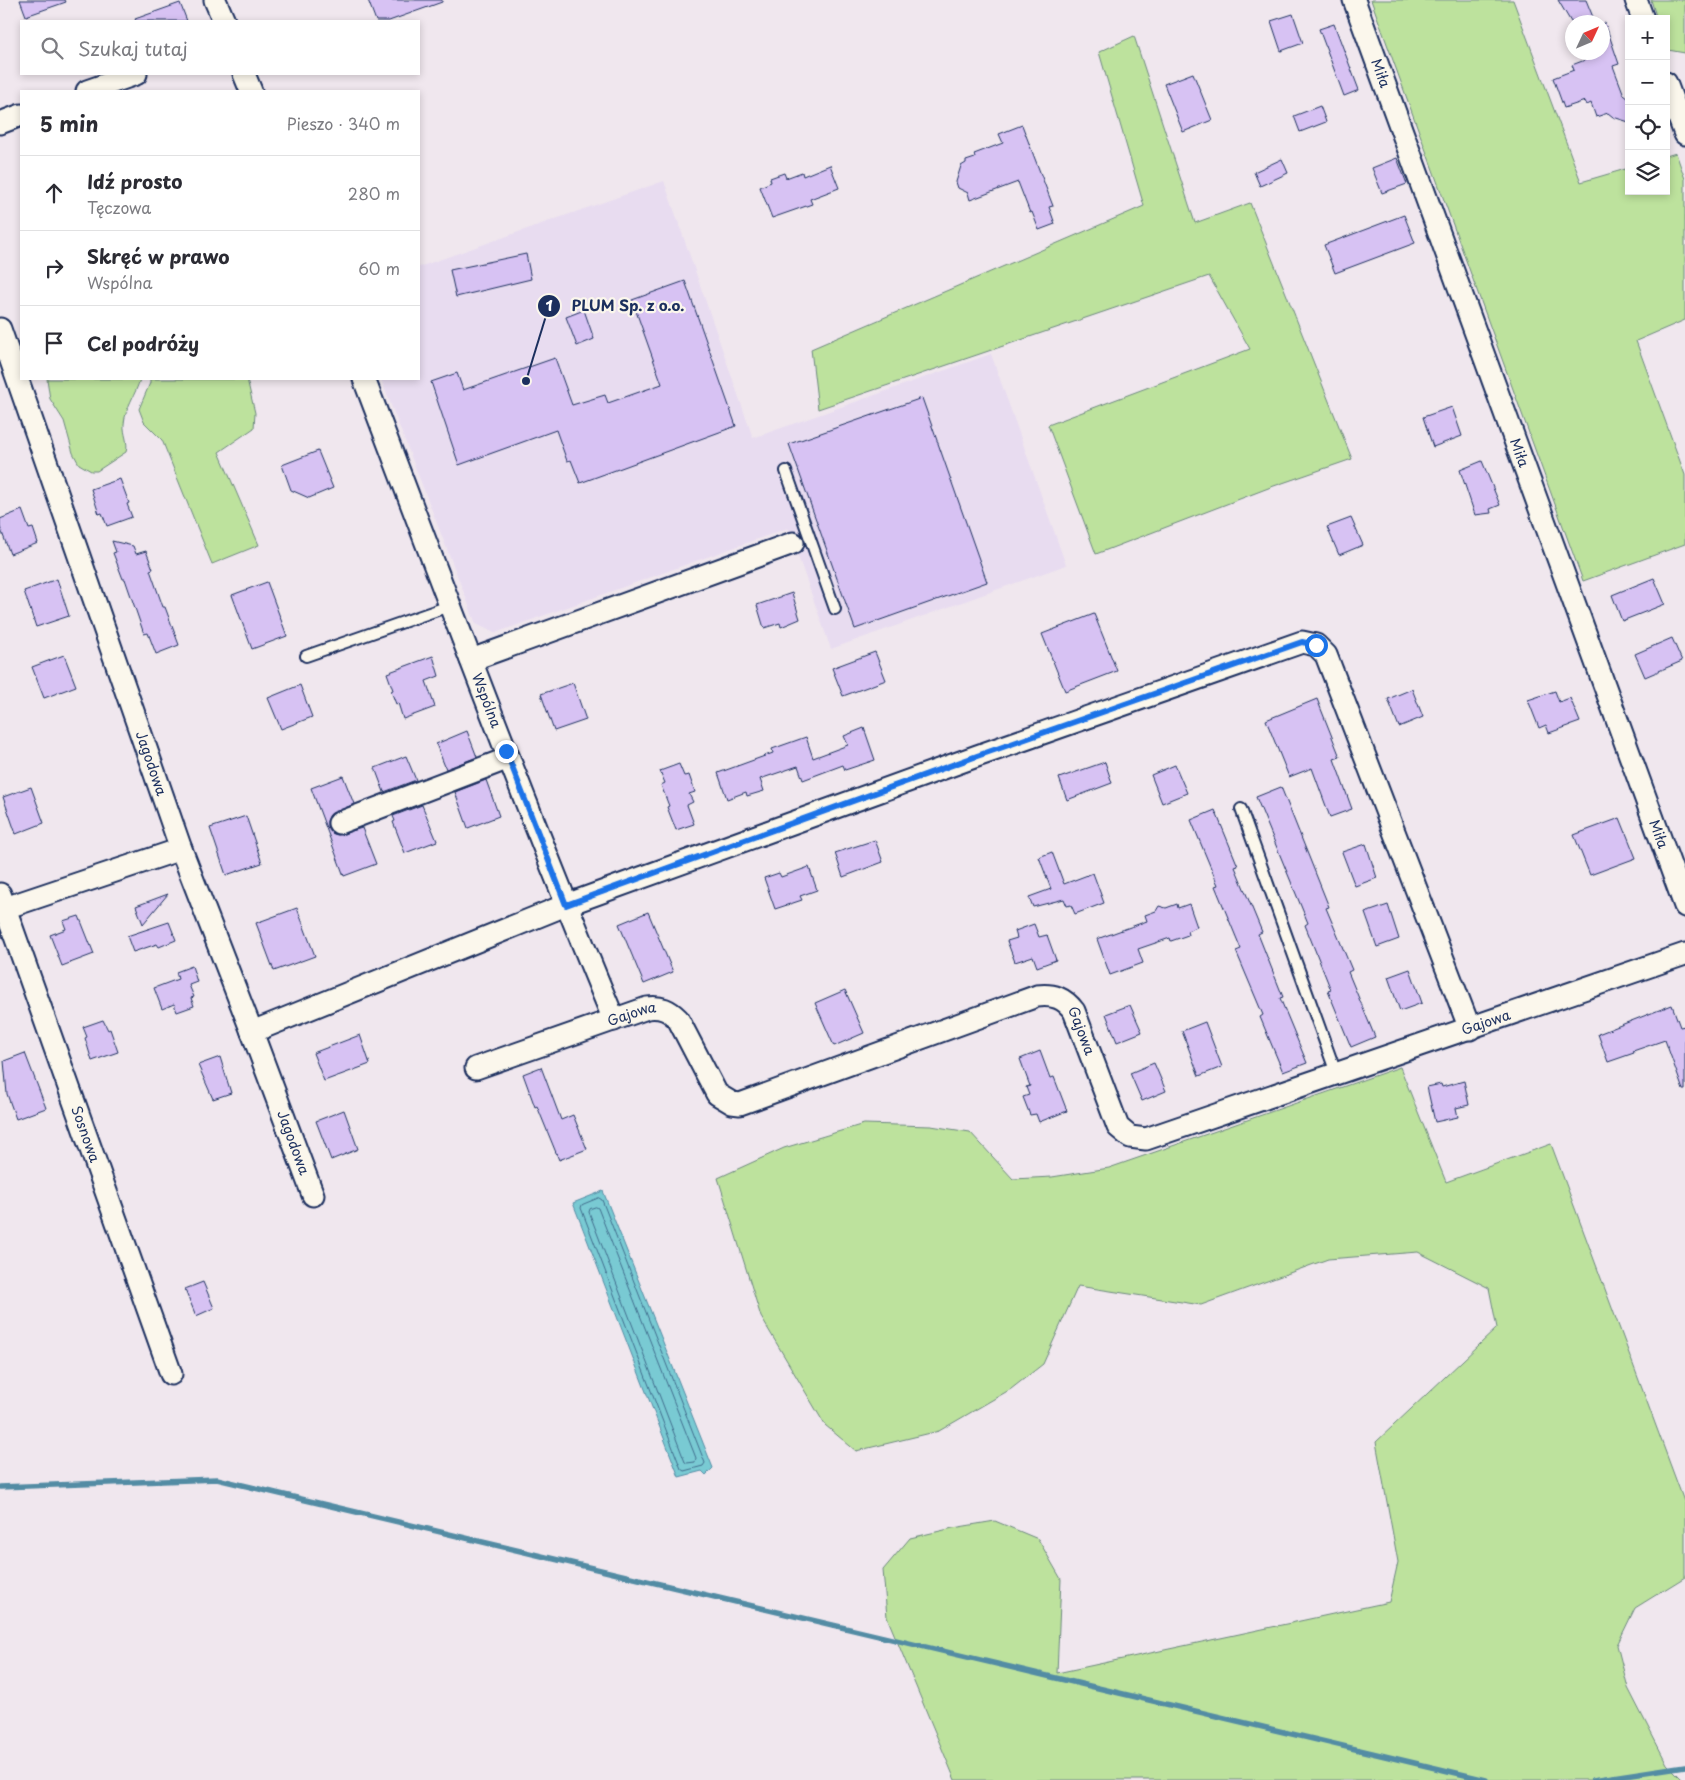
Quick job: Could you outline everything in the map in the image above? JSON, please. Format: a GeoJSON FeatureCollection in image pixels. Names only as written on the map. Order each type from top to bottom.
{"type":"FeatureCollection","features":[{"type":"Feature","properties":{"kind":"street"},"geometry":{"type":"LineString","coordinates":[[215,0],[224,20]]}},
{"type":"Feature","properties":{"kind":"street","name":"Miła"},"geometry":{"type":"LineString","coordinates":[[1354,0],[1685,906]]}},
{"type":"Feature","properties":{"kind":"street"},"geometry":{"type":"LineString","coordinates":[[1636,0],[1642,15]]}},
{"type":"Feature","properties":{"kind":"street"},"geometry":{"type":"LineString","coordinates":[[90,90],[133,75]]}},
{"type":"Feature","properties":{"kind":"street"},"geometry":{"type":"LineString","coordinates":[[244,75],[251,90]]}},
{"type":"Feature","properties":{"kind":"street"},"geometry":{"type":"LineString","coordinates":[[1670,94],[1685,134]]}},
{"type":"Feature","properties":{"kind":"street"},"geometry":{"type":"LineString","coordinates":[[0,123],[20,115]]}},
{"type":"Feature","properties":{"kind":"street","name":"Jagodowa"},"geometry":{"type":"LineString","coordinates":[[0,329],[181,849],[313,1195]]}},
{"type":"Feature","properties":{"kind":"street","name":"Wspólna"},"geometry":{"type":"LineString","coordinates":[[364,380],[449,606],[566,905],[614,1020]]}},
{"type":"Feature","properties":{"kind":"street"},"geometry":{"type":"LineString","coordinates":[[471,660],[802,540]]}},
{"type":"Feature","properties":{"kind":"street"},"geometry":{"type":"LineString","coordinates":[[252,1032],[566,905],[977,756],[1302,642],[1316,645],[1326,655],[1470,1029]]}},
{"type":"Feature","properties":{"kind":"street"},"geometry":{"type":"LineString","coordinates":[[339,823],[509,758]]}},
{"type":"Feature","properties":{"kind":"street"},"geometry":{"type":"LineString","coordinates":[[3,901],[181,849]]}},
{"type":"Feature","properties":{"kind":"street","name":"Sosnowa"},"geometry":{"type":"LineString","coordinates":[[3,901],[171,1374]]}},
{"type":"Feature","properties":{"kind":"street","name":"Gajowa"},"geometry":{"type":"LineString","coordinates":[[476,1068],[647,1008],[656,1007],[672,1013],[678,1019],[717,1094],[724,1100],[740,1104],[1037,996],[1048,995],[1058,997],[1074,1011],[1118,1127],[1130,1137],[1146,1139],[1685,954]]}},
{"type":"Feature","properties":{"kind":"lane"},"geometry":{"type":"LineString","coordinates":[[786,471],[802,540],[835,609]]}},
{"type":"Feature","properties":{"kind":"lane"},"geometry":{"type":"LineString","coordinates":[[306,656],[449,606]]}},
{"type":"Feature","properties":{"kind":"lane"},"geometry":{"type":"LineString","coordinates":[[1241,809],[1336,1073]]}},
{"type":"Feature","properties":{"kind":"shaded area"},"geometry":{"type":"Polygon","coordinates":[[[664,181],[753,438],[991,354],[1066,565],[831,649],[788,528],[495,633],[476,624],[381,380],[420,380],[420,267],[664,181]]]}},
{"type":"Feature","properties":{"kind":"green space"},"geometry":{"type":"Polygon","coordinates":[[[1371,0],[1513,0],[1581,182],[1625,169],[1625,195],[1670,195],[1670,155],[1676,153],[1685,179],[1685,320],[1636,341],[1685,475],[1685,544],[1583,581],[1371,0]]]}},
{"type":"Feature","properties":{"kind":"green space"},"geometry":{"type":"Polygon","coordinates":[[[1651,0],[1685,0],[1685,53],[1670,50],[1670,15],[1656,15],[1651,0]]]}},
{"type":"Feature","properties":{"kind":"green space"},"geometry":{"type":"Polygon","coordinates":[[[1134,36],[1195,223],[1250,203],[1352,459],[1271,487],[1096,554],[1048,425],[1250,349],[1209,276],[818,409],[811,349],[1144,206],[1099,52],[1134,36]]]}},
{"type":"Feature","properties":{"kind":"green space"},"geometry":{"type":"Polygon","coordinates":[[[47,380],[140,380],[125,418],[126,452],[97,471],[91,471],[79,464],[73,453],[64,421],[50,399],[47,380]]]}},
{"type":"Feature","properties":{"kind":"green space"},"geometry":{"type":"Polygon","coordinates":[[[150,380],[247,380],[255,413],[254,428],[219,452],[259,545],[212,564],[162,440],[144,422],[139,409],[150,380]]]}},
{"type":"Feature","properties":{"kind":"green space"},"geometry":{"type":"Polygon","coordinates":[[[1400,1067],[1446,1182],[1551,1144],[1685,1504],[1685,1577],[1635,1608],[1617,1645],[1628,1688],[1667,1764],[1683,1780],[955,1780],[887,1617],[883,1570],[910,1538],[995,1521],[1038,1539],[1061,1579],[1057,1673],[1389,1602],[1398,1562],[1376,1442],[1497,1328],[1489,1288],[1418,1252],[1328,1259],[1201,1305],[1078,1286],[1043,1364],[1011,1389],[939,1431],[856,1451],[825,1425],[761,1317],[718,1178],[784,1148],[864,1124],[931,1126],[970,1132],[1013,1179],[1052,1177],[1109,1168],[1400,1067]]]}},
{"type":"Feature","properties":{"kind":"water"},"geometry":{"type":"Polygon","coordinates":[[[603,1191],[713,1468],[706,1475],[702,1471],[679,1477],[573,1203],[603,1191]]]}},
{"type":"Feature","properties":{"kind":"building"},"geometry":{"type":"Polygon","coordinates":[[[20,0],[65,0],[66,2],[26,16],[20,0]]]}},
{"type":"Feature","properties":{"kind":"building"},"geometry":{"type":"Polygon","coordinates":[[[368,0],[442,0],[442,2],[392,20],[376,20],[368,0]]]}},
{"type":"Feature","properties":{"kind":"building"},"geometry":{"type":"Polygon","coordinates":[[[1558,0],[1586,0],[1592,15],[1567,15],[1558,0]]]}},
{"type":"Feature","properties":{"kind":"building"},"geometry":{"type":"Polygon","coordinates":[[[180,3],[187,20],[136,20],[180,3]]]}},
{"type":"Feature","properties":{"kind":"building"},"geometry":{"type":"Polygon","coordinates":[[[1293,14],[1303,43],[1281,51],[1271,21],[1293,14]]]}},
{"type":"Feature","properties":{"kind":"building"},"geometry":{"type":"Polygon","coordinates":[[[1334,24],[1359,90],[1344,96],[1319,29],[1334,24]]]}},
{"type":"Feature","properties":{"kind":"building"},"geometry":{"type":"Polygon","coordinates":[[[1610,38],[1619,64],[1613,66],[1625,96],[1625,121],[1613,117],[1608,113],[1596,117],[1591,103],[1587,105],[1585,101],[1564,108],[1553,78],[1574,70],[1572,65],[1585,60],[1610,60],[1610,38]]]}},
{"type":"Feature","properties":{"kind":"building"},"geometry":{"type":"Polygon","coordinates":[[[1193,73],[1212,120],[1183,132],[1164,84],[1193,73]]]}},
{"type":"Feature","properties":{"kind":"building"},"geometry":{"type":"Polygon","coordinates":[[[1320,106],[1326,122],[1300,132],[1294,116],[1320,106]]]}},
{"type":"Feature","properties":{"kind":"building"},"geometry":{"type":"Polygon","coordinates":[[[1022,125],[1053,206],[1049,207],[1055,224],[1039,230],[1018,182],[970,200],[968,193],[958,188],[956,182],[961,166],[966,161],[975,158],[974,154],[1003,143],[999,134],[1022,125]]]}},
{"type":"Feature","properties":{"kind":"building"},"geometry":{"type":"Polygon","coordinates":[[[1397,158],[1407,184],[1382,193],[1372,168],[1397,158]]]}},
{"type":"Feature","properties":{"kind":"building"},"geometry":{"type":"Polygon","coordinates":[[[1282,159],[1288,173],[1260,186],[1254,172],[1282,159]]]}},
{"type":"Feature","properties":{"kind":"building"},"geometry":{"type":"Polygon","coordinates":[[[830,165],[839,188],[810,199],[812,204],[772,218],[760,187],[771,182],[770,178],[784,173],[786,178],[802,172],[803,176],[830,165]]]}},
{"type":"Feature","properties":{"kind":"building"},"geometry":{"type":"Polygon","coordinates":[[[1404,215],[1415,243],[1335,273],[1324,245],[1404,215]]]}},
{"type":"Feature","properties":{"kind":"building"},"geometry":{"type":"Polygon","coordinates":[[[526,254],[531,279],[456,297],[450,270],[526,254]]]}},
{"type":"Feature","properties":{"kind":"building"},"geometry":{"type":"Polygon","coordinates":[[[685,281],[736,426],[580,483],[571,460],[567,461],[556,430],[459,465],[431,382],[457,373],[463,390],[555,358],[572,405],[605,395],[608,403],[662,384],[632,300],[685,281]]]}},
{"type":"Feature","properties":{"kind":"building"},"geometry":{"type":"Polygon","coordinates":[[[584,310],[594,339],[577,346],[566,317],[584,310]]]}},
{"type":"Feature","properties":{"kind":"building"},"geometry":{"type":"Polygon","coordinates":[[[922,398],[987,582],[855,629],[789,444],[922,398]]]}},
{"type":"Feature","properties":{"kind":"building"},"geometry":{"type":"Polygon","coordinates":[[[1452,407],[1462,436],[1433,447],[1423,417],[1452,407]]]}},
{"type":"Feature","properties":{"kind":"building"},"geometry":{"type":"Polygon","coordinates":[[[318,451],[333,488],[309,498],[291,490],[282,465],[318,451]]]}},
{"type":"Feature","properties":{"kind":"building"},"geometry":{"type":"Polygon","coordinates":[[[1482,461],[1500,505],[1490,509],[1491,513],[1475,515],[1460,470],[1482,461]]]}},
{"type":"Feature","properties":{"kind":"building"},"geometry":{"type":"Polygon","coordinates":[[[120,479],[132,517],[107,526],[102,513],[99,514],[91,489],[120,479]]]}},
{"type":"Feature","properties":{"kind":"building"},"geometry":{"type":"Polygon","coordinates":[[[22,510],[29,529],[33,528],[38,543],[10,554],[0,527],[0,519],[22,510]]]}},
{"type":"Feature","properties":{"kind":"building"},"geometry":{"type":"Polygon","coordinates":[[[1351,518],[1363,545],[1339,555],[1327,527],[1351,518]]]}},
{"type":"Feature","properties":{"kind":"building"},"geometry":{"type":"Polygon","coordinates":[[[112,541],[133,546],[136,554],[146,551],[153,569],[150,570],[179,645],[156,654],[148,633],[144,634],[125,579],[123,579],[113,553],[116,552],[112,541]]]}},
{"type":"Feature","properties":{"kind":"building"},"geometry":{"type":"Polygon","coordinates":[[[1654,578],[1665,604],[1622,621],[1612,595],[1654,578]]]}},
{"type":"Feature","properties":{"kind":"building"},"geometry":{"type":"Polygon","coordinates":[[[57,579],[69,616],[36,627],[24,591],[57,579]]]}},
{"type":"Feature","properties":{"kind":"building"},"geometry":{"type":"Polygon","coordinates":[[[267,582],[287,636],[252,649],[232,595],[267,582]]]}},
{"type":"Feature","properties":{"kind":"building"},"geometry":{"type":"Polygon","coordinates":[[[792,593],[800,619],[781,627],[780,623],[764,628],[757,605],[792,593]]]}},
{"type":"Feature","properties":{"kind":"building"},"geometry":{"type":"Polygon","coordinates":[[[1094,614],[1117,671],[1065,691],[1042,634],[1094,614]]]}},
{"type":"Feature","properties":{"kind":"building"},"geometry":{"type":"Polygon","coordinates":[[[1672,638],[1682,661],[1645,677],[1635,654],[1672,638]]]}},
{"type":"Feature","properties":{"kind":"building"},"geometry":{"type":"Polygon","coordinates":[[[875,652],[886,680],[843,696],[832,668],[875,652]]]}},
{"type":"Feature","properties":{"kind":"building"},"geometry":{"type":"Polygon","coordinates":[[[64,655],[76,686],[44,698],[32,667],[64,655]]]}},
{"type":"Feature","properties":{"kind":"building"},"geometry":{"type":"Polygon","coordinates":[[[433,656],[439,676],[426,681],[435,707],[403,719],[398,703],[396,704],[391,691],[393,690],[387,673],[433,656]]]}},
{"type":"Feature","properties":{"kind":"building"},"geometry":{"type":"Polygon","coordinates":[[[573,683],[586,720],[554,731],[541,694],[573,683]]]}},
{"type":"Feature","properties":{"kind":"building"},"geometry":{"type":"Polygon","coordinates":[[[300,685],[312,717],[281,729],[268,698],[300,685]]]}},
{"type":"Feature","properties":{"kind":"building"},"geometry":{"type":"Polygon","coordinates":[[[1412,689],[1423,717],[1399,727],[1388,699],[1412,689]]]}},
{"type":"Feature","properties":{"kind":"building"},"geometry":{"type":"Polygon","coordinates":[[[1555,691],[1559,702],[1570,698],[1580,722],[1549,733],[1546,725],[1539,728],[1528,700],[1555,691]]]}},
{"type":"Feature","properties":{"kind":"building"},"geometry":{"type":"Polygon","coordinates":[[[1317,699],[1340,757],[1334,759],[1352,809],[1330,817],[1312,768],[1289,777],[1266,720],[1317,699]]]}},
{"type":"Feature","properties":{"kind":"building"},"geometry":{"type":"Polygon","coordinates":[[[864,728],[875,760],[845,770],[843,765],[803,780],[798,766],[760,779],[764,791],[747,796],[746,792],[727,799],[718,773],[773,753],[772,749],[806,737],[813,758],[848,745],[844,736],[864,728]]]}},
{"type":"Feature","properties":{"kind":"building"},"geometry":{"type":"Polygon","coordinates":[[[467,731],[477,757],[446,769],[436,744],[467,731]]]}},
{"type":"Feature","properties":{"kind":"building"},"geometry":{"type":"Polygon","coordinates":[[[406,756],[416,780],[384,792],[375,768],[406,756]]]}},
{"type":"Feature","properties":{"kind":"building"},"geometry":{"type":"Polygon","coordinates":[[[1105,762],[1112,783],[1067,800],[1059,778],[1105,762]]]}},
{"type":"Feature","properties":{"kind":"building"},"geometry":{"type":"Polygon","coordinates":[[[679,764],[684,776],[689,775],[695,792],[689,794],[693,802],[687,805],[694,824],[676,830],[661,785],[665,783],[660,771],[679,764]]]}},
{"type":"Feature","properties":{"kind":"building"},"geometry":{"type":"Polygon","coordinates":[[[1175,765],[1187,793],[1162,803],[1151,775],[1175,765]]]}},
{"type":"Feature","properties":{"kind":"building"},"geometry":{"type":"Polygon","coordinates":[[[343,776],[354,804],[330,815],[327,827],[332,833],[338,835],[362,828],[376,864],[344,876],[311,788],[343,776]]]}},
{"type":"Feature","properties":{"kind":"building"},"geometry":{"type":"Polygon","coordinates":[[[486,780],[499,816],[468,828],[455,792],[486,780]]]}},
{"type":"Feature","properties":{"kind":"building"},"geometry":{"type":"Polygon","coordinates":[[[31,787],[44,823],[16,834],[3,797],[31,787]]]}},
{"type":"Feature","properties":{"kind":"building"},"geometry":{"type":"Polygon","coordinates":[[[1281,787],[1329,907],[1326,908],[1352,970],[1348,972],[1375,1037],[1351,1047],[1328,991],[1331,990],[1305,925],[1308,923],[1256,797],[1281,787]]]}},
{"type":"Feature","properties":{"kind":"building"},"geometry":{"type":"Polygon","coordinates":[[[422,805],[437,841],[405,853],[393,822],[395,821],[393,816],[422,805]]]}},
{"type":"Feature","properties":{"kind":"building"},"geometry":{"type":"Polygon","coordinates":[[[1215,810],[1238,866],[1235,867],[1262,932],[1258,934],[1283,997],[1280,998],[1307,1063],[1283,1072],[1260,1017],[1263,1015],[1236,951],[1241,949],[1215,886],[1218,885],[1191,820],[1215,810]]]}},
{"type":"Feature","properties":{"kind":"building"},"geometry":{"type":"Polygon","coordinates":[[[246,816],[262,863],[226,875],[210,828],[246,816]]]}},
{"type":"Feature","properties":{"kind":"building"},"geometry":{"type":"Polygon","coordinates":[[[1620,818],[1636,858],[1590,875],[1574,835],[1620,818]]]}},
{"type":"Feature","properties":{"kind":"building"},"geometry":{"type":"Polygon","coordinates":[[[875,840],[883,862],[843,877],[835,853],[875,840]]]}},
{"type":"Feature","properties":{"kind":"building"},"geometry":{"type":"Polygon","coordinates":[[[1366,844],[1377,878],[1355,886],[1342,852],[1366,844]]]}},
{"type":"Feature","properties":{"kind":"building"},"geometry":{"type":"Polygon","coordinates":[[[1052,852],[1064,884],[1093,873],[1104,903],[1075,914],[1071,905],[1067,906],[1064,899],[1033,907],[1029,897],[1051,889],[1039,857],[1052,852]]]}},
{"type":"Feature","properties":{"kind":"building"},"geometry":{"type":"Polygon","coordinates":[[[809,867],[817,890],[800,896],[802,900],[775,909],[764,878],[779,873],[781,877],[809,867]]]}},
{"type":"Feature","properties":{"kind":"building"},"geometry":{"type":"Polygon","coordinates":[[[168,894],[143,924],[136,906],[168,894]]]}},
{"type":"Feature","properties":{"kind":"building"},"geometry":{"type":"Polygon","coordinates":[[[1177,904],[1178,908],[1189,904],[1197,927],[1187,931],[1188,935],[1171,941],[1170,938],[1138,949],[1143,963],[1110,975],[1097,939],[1147,921],[1145,915],[1156,911],[1159,906],[1166,908],[1177,904]]]}},
{"type":"Feature","properties":{"kind":"building"},"geometry":{"type":"Polygon","coordinates":[[[1388,905],[1399,939],[1377,947],[1365,913],[1388,905]]]}},
{"type":"Feature","properties":{"kind":"building"},"geometry":{"type":"Polygon","coordinates":[[[297,908],[315,956],[274,971],[256,923],[297,908]]]}},
{"type":"Feature","properties":{"kind":"building"},"geometry":{"type":"Polygon","coordinates":[[[648,912],[673,972],[644,984],[619,924],[648,912]]]}},
{"type":"Feature","properties":{"kind":"building"},"geometry":{"type":"Polygon","coordinates":[[[79,916],[94,954],[62,966],[50,935],[66,929],[63,921],[79,916]]]}},
{"type":"Feature","properties":{"kind":"building"},"geometry":{"type":"Polygon","coordinates":[[[169,922],[176,940],[159,947],[157,944],[133,952],[127,936],[169,922]]]}},
{"type":"Feature","properties":{"kind":"building"},"geometry":{"type":"Polygon","coordinates":[[[1034,924],[1039,937],[1047,935],[1056,960],[1037,967],[1033,956],[1015,962],[1007,941],[1017,938],[1015,931],[1034,924]]]}},
{"type":"Feature","properties":{"kind":"building"},"geometry":{"type":"Polygon","coordinates":[[[192,966],[197,982],[189,985],[194,997],[191,998],[194,1006],[177,1012],[174,1004],[162,1009],[154,988],[178,979],[176,972],[192,966]]]}},
{"type":"Feature","properties":{"kind":"building"},"geometry":{"type":"Polygon","coordinates":[[[1410,969],[1422,1003],[1400,1011],[1388,977],[1410,969]]]}},
{"type":"Feature","properties":{"kind":"building"},"geometry":{"type":"Polygon","coordinates":[[[845,990],[864,1033],[834,1046],[815,1003],[845,990]]]}},
{"type":"Feature","properties":{"kind":"building"},"geometry":{"type":"Polygon","coordinates":[[[1130,1005],[1142,1032],[1117,1042],[1106,1014],[1130,1005]]]}},
{"type":"Feature","properties":{"kind":"building"},"geometry":{"type":"Polygon","coordinates":[[[1672,1005],[1680,1027],[1685,1026],[1685,1090],[1683,1090],[1665,1040],[1608,1062],[1598,1034],[1672,1005]]]}},
{"type":"Feature","properties":{"kind":"building"},"geometry":{"type":"Polygon","coordinates":[[[103,1020],[108,1030],[110,1029],[118,1052],[92,1061],[83,1027],[103,1020]]]}},
{"type":"Feature","properties":{"kind":"building"},"geometry":{"type":"Polygon","coordinates":[[[1205,1022],[1222,1067],[1199,1076],[1182,1031],[1205,1022]]]}},
{"type":"Feature","properties":{"kind":"building"},"geometry":{"type":"Polygon","coordinates":[[[360,1035],[370,1064],[324,1081],[313,1053],[360,1035]]]}},
{"type":"Feature","properties":{"kind":"building"},"geometry":{"type":"Polygon","coordinates":[[[1040,1051],[1050,1078],[1054,1077],[1067,1111],[1039,1122],[1036,1114],[1030,1115],[1023,1097],[1029,1095],[1026,1087],[1030,1086],[1020,1059],[1040,1051]]]}},
{"type":"Feature","properties":{"kind":"building"},"geometry":{"type":"Polygon","coordinates":[[[25,1053],[46,1108],[16,1119],[7,1094],[4,1061],[25,1053]]]}},
{"type":"Feature","properties":{"kind":"building"},"geometry":{"type":"Polygon","coordinates":[[[220,1057],[231,1093],[213,1099],[198,1065],[220,1057]]]}},
{"type":"Feature","properties":{"kind":"building"},"geometry":{"type":"Polygon","coordinates":[[[1154,1063],[1166,1091],[1142,1101],[1130,1073],[1154,1063]]]}},
{"type":"Feature","properties":{"kind":"building"},"geometry":{"type":"Polygon","coordinates":[[[541,1067],[561,1120],[573,1115],[587,1149],[559,1160],[537,1106],[535,1107],[523,1074],[541,1067]]]}},
{"type":"Feature","properties":{"kind":"building"},"geometry":{"type":"Polygon","coordinates":[[[1464,1081],[1469,1105],[1456,1108],[1458,1117],[1435,1122],[1427,1087],[1441,1084],[1442,1087],[1464,1081]]]}},
{"type":"Feature","properties":{"kind":"building"},"geometry":{"type":"Polygon","coordinates":[[[344,1110],[358,1149],[331,1160],[316,1121],[344,1110]]]}},
{"type":"Feature","properties":{"kind":"building"},"geometry":{"type":"Polygon","coordinates":[[[203,1282],[214,1308],[196,1316],[185,1289],[203,1282]]]}},
{"type":"Feature","properties":{"kind":"waterway"},"geometry":{"type":"LineString","coordinates":[[0,1487],[217,1479],[1486,1780]]}},
{"type":"Feature","properties":{"kind":"waterway"},"geometry":{"type":"LineString","coordinates":[[1593,1780],[1685,1766]]}},
{"type":"Feature","properties":{"kind":"place","name":"PLUM Sp. z o.o."},"geometry":{"type":"Point","coordinates":[526,381]}},
{"type":"Feature","properties":{"kind":"route"},"geometry":{"type":"LineString","coordinates":[[506,751],[566,905],[977,756],[1302,642],[1316,645]]}}]}
